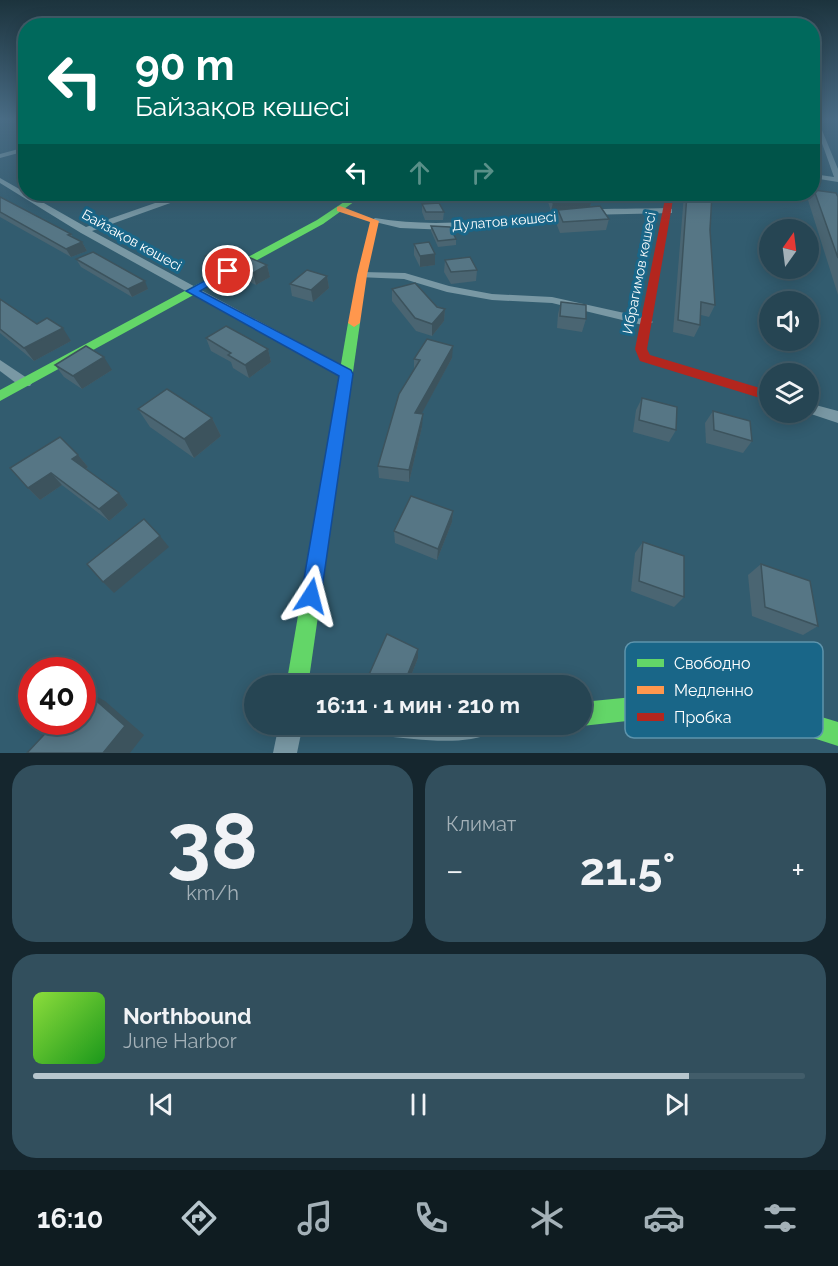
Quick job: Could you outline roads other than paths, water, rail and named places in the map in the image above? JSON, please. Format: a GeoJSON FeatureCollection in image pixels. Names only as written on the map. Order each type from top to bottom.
{"type":"FeatureCollection","features":[{"type":"Feature","properties":{"kind":"street"},"geometry":{"type":"LineString","coordinates":[[826,153],[838,179]]}},
{"type":"Feature","properties":{"kind":"street"},"geometry":{"type":"LineString","coordinates":[[820,177],[838,179]]}},
{"type":"Feature","properties":{"kind":"street","name":"Байзақов көшесі"},"geometry":{"type":"LineString","coordinates":[[34,201],[191,291],[346,374]]}},
{"type":"Feature","properties":{"kind":"street"},"geometry":{"type":"LineString","coordinates":[[84,231],[168,201]]}},
{"type":"Feature","properties":{"kind":"street"},"geometry":{"type":"LineString","coordinates":[[0,396],[351,201]]}},
{"type":"Feature","properties":{"kind":"street","name":"Ибрагимов көшесі"},"geometry":{"type":"LineString","coordinates":[[670,201],[641,349],[645,358],[759,393]]}},
{"type":"Feature","properties":{"kind":"street","name":"Дулатов көшесі"},"geometry":{"type":"LineString","coordinates":[[340,209],[401,227],[475,226],[574,214],[669,211]]}},
{"type":"Feature","properties":{"kind":"street"},"geometry":{"type":"LineString","coordinates":[[299,675],[362,275],[375,221]]}},
{"type":"Feature","properties":{"kind":"street"},"geometry":{"type":"LineString","coordinates":[[362,275],[405,276],[447,289],[492,297],[552,300],[647,322]]}},
{"type":"Feature","properties":{"kind":"street"},"geometry":{"type":"LineString","coordinates":[[0,364],[25,382]]}},
{"type":"Feature","properties":{"kind":"street"},"geometry":{"type":"LineString","coordinates":[[819,411],[838,417]]}},
{"type":"Feature","properties":{"kind":"street"},"geometry":{"type":"LineString","coordinates":[[592,713],[625,710]]}},
{"type":"Feature","properties":{"kind":"street"},"geometry":{"type":"LineString","coordinates":[[823,729],[838,734]]}},
{"type":"Feature","properties":{"kind":"street"},"geometry":{"type":"LineString","coordinates":[[285,753],[289,735]]}}]}
